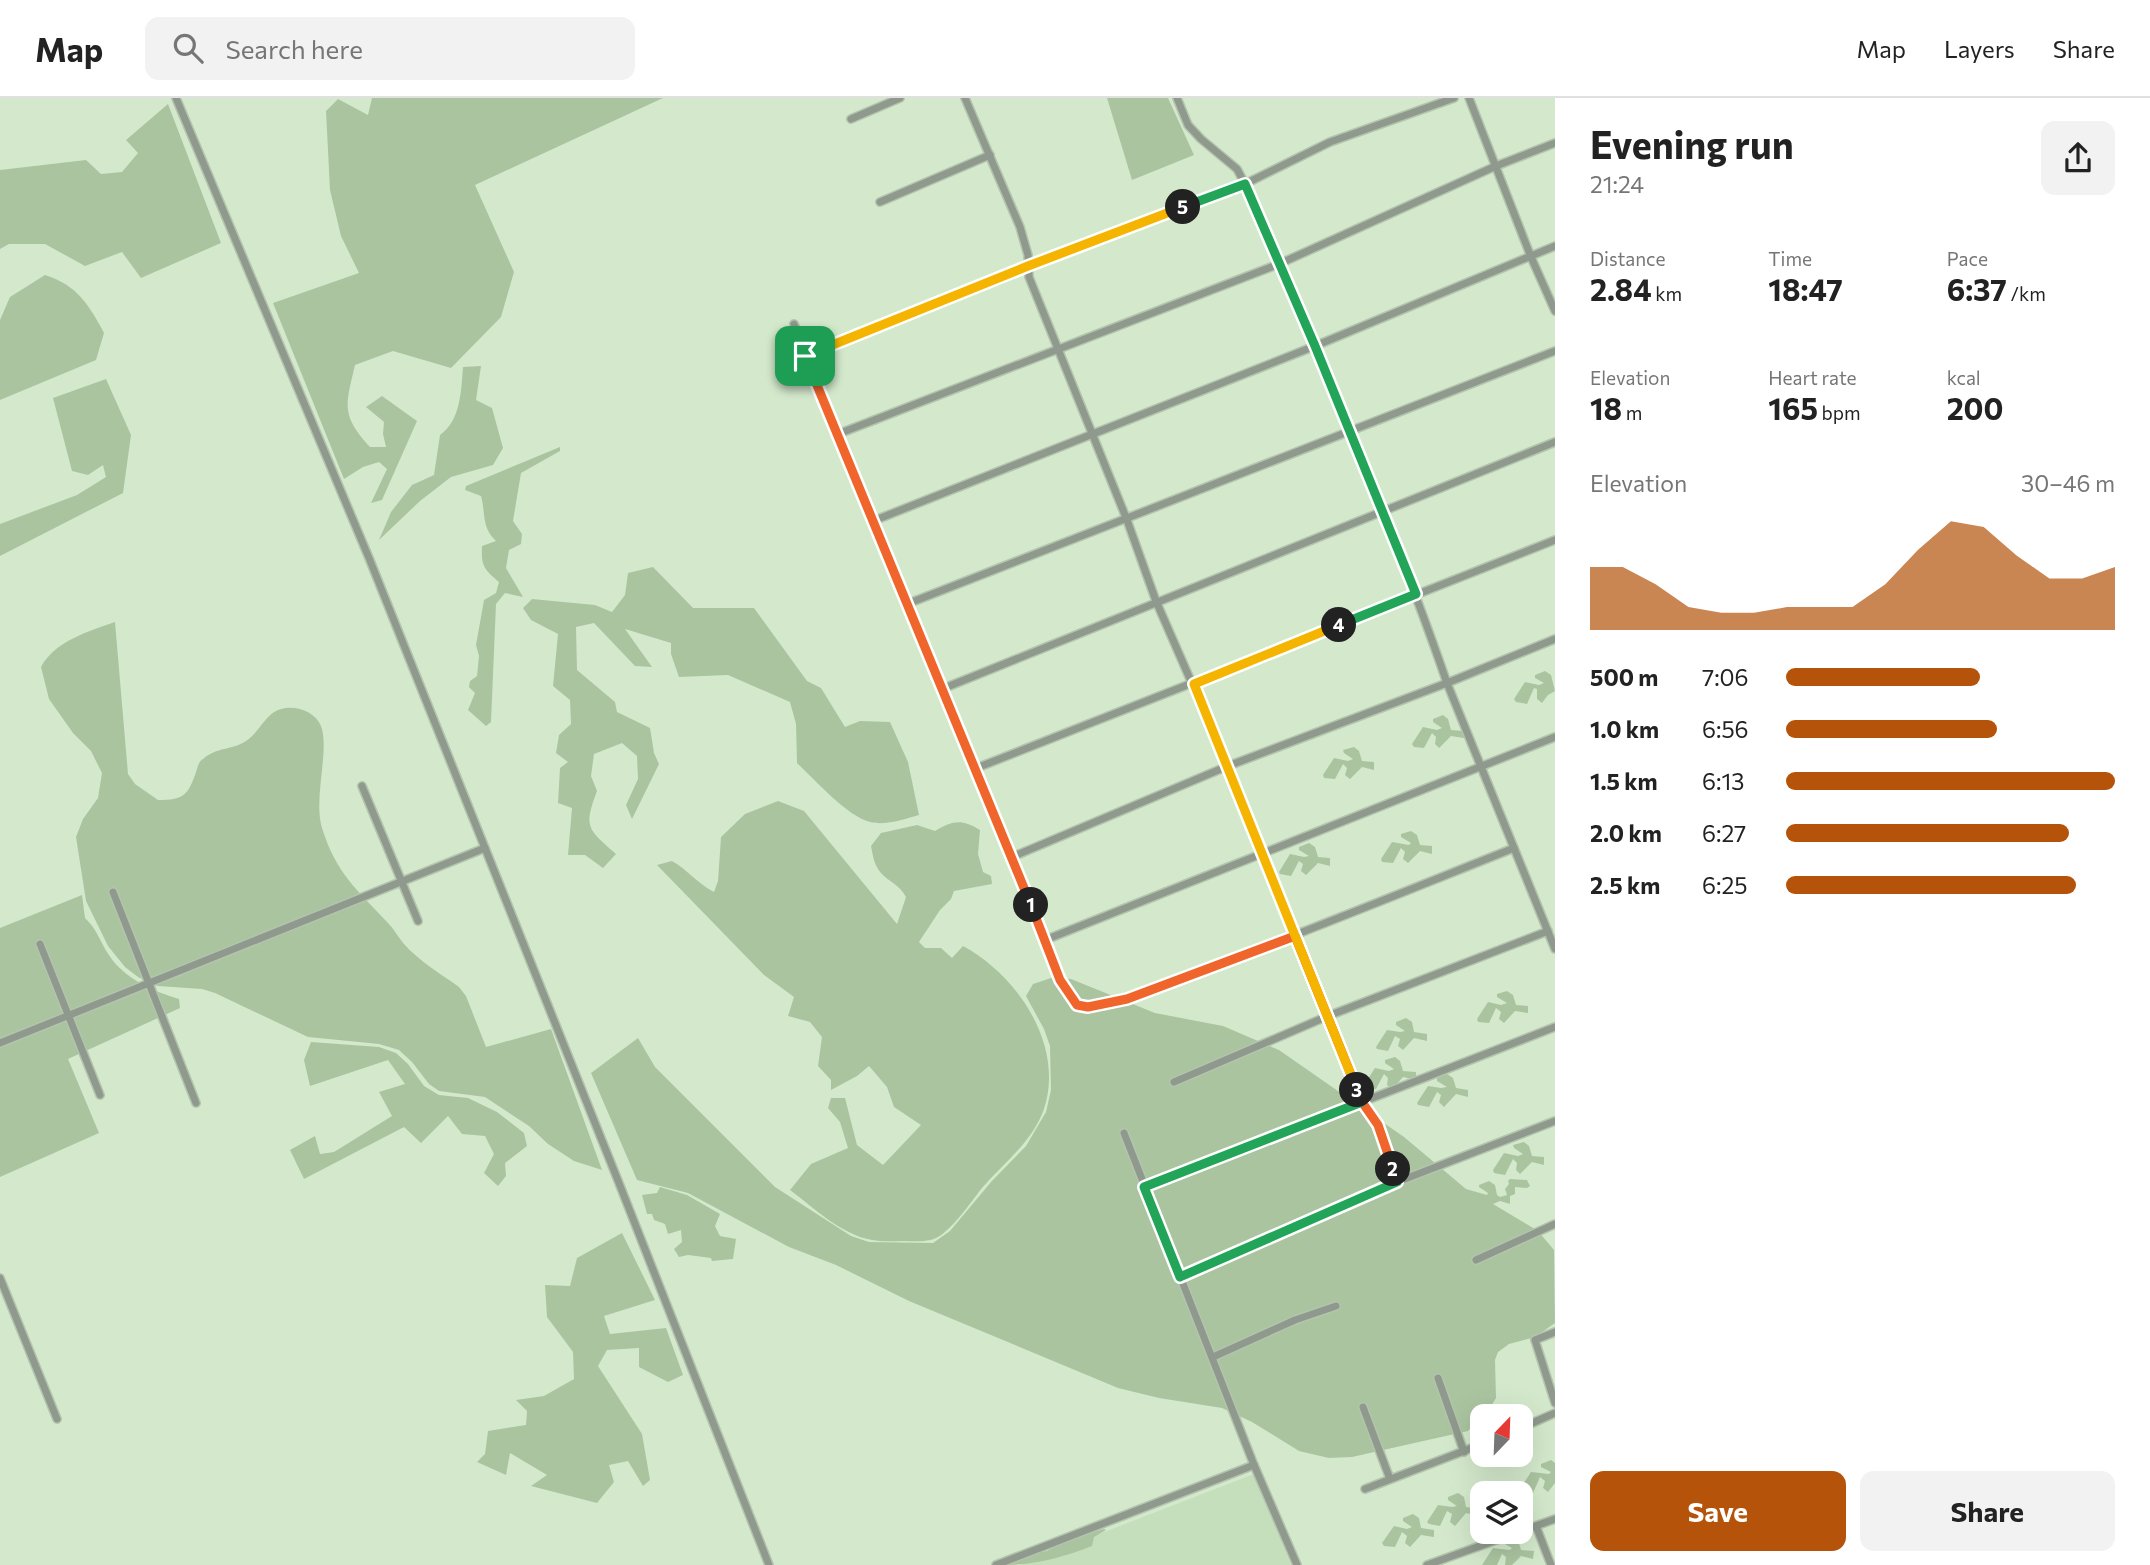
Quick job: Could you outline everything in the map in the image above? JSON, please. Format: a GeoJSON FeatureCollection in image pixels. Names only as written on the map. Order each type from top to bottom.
{"type":"FeatureCollection","features":[{"type":"Feature","properties":{"kind":"street"},"geometry":{"type":"LineString","coordinates":[[176,98],[369,558],[768,1565]]}},
{"type":"Feature","properties":{"kind":"street"},"geometry":{"type":"LineString","coordinates":[[851,119],[901,98]]}},
{"type":"Feature","properties":{"kind":"street"},"geometry":{"type":"LineString","coordinates":[[965,98],[1020,226],[1028,255],[1029,277],[1059,347],[1156,601],[1228,766],[1362,1102],[1378,1125],[1397,1182]]}},
{"type":"Feature","properties":{"kind":"street"},"geometry":{"type":"LineString","coordinates":[[1177,98],[1188,125],[1237,169],[1245,184],[1350,431],[1416,594],[1447,683],[1555,949]]}},
{"type":"Feature","properties":{"kind":"street"},"geometry":{"type":"LineString","coordinates":[[805,356],[1028,266],[1245,184],[1329,142],[1454,98]]}},
{"type":"Feature","properties":{"kind":"street"},"geometry":{"type":"LineString","coordinates":[[1469,98],[1555,311]]}},
{"type":"Feature","properties":{"kind":"street"},"geometry":{"type":"LineString","coordinates":[[838,434],[1279,264],[1496,166],[1555,143]]}},
{"type":"Feature","properties":{"kind":"street"},"geometry":{"type":"LineString","coordinates":[[880,202],[990,155]]}},
{"type":"Feature","properties":{"kind":"street"},"geometry":{"type":"LineString","coordinates":[[873,521],[1315,346],[1555,246]]}},
{"type":"Feature","properties":{"kind":"street"},"geometry":{"type":"LineString","coordinates":[[794,324],[1060,980],[1077,1005],[1088,1007],[1127,999],[1295,936],[1514,848]]}},
{"type":"Feature","properties":{"kind":"street"},"geometry":{"type":"LineString","coordinates":[[907,604],[1555,351]]}},
{"type":"Feature","properties":{"kind":"street"},"geometry":{"type":"LineString","coordinates":[[942,689],[1555,442]]}},
{"type":"Feature","properties":{"kind":"street"},"geometry":{"type":"LineString","coordinates":[[974,769],[1555,540]]}},
{"type":"Feature","properties":{"kind":"street"},"geometry":{"type":"LineString","coordinates":[[1012,857],[1228,766],[1555,639]]}},
{"type":"Feature","properties":{"kind":"street"},"geometry":{"type":"LineString","coordinates":[[1045,940],[1555,737]]}},
{"type":"Feature","properties":{"kind":"street"},"geometry":{"type":"LineString","coordinates":[[362,786],[418,921]]}},
{"type":"Feature","properties":{"kind":"street"},"geometry":{"type":"LineString","coordinates":[[0,1043],[485,848]]}},
{"type":"Feature","properties":{"kind":"street"},"geometry":{"type":"LineString","coordinates":[[113,892],[196,1103]]}},
{"type":"Feature","properties":{"kind":"street"},"geometry":{"type":"LineString","coordinates":[[1174,1082],[1328,1016],[1548,931]]}},
{"type":"Feature","properties":{"kind":"street"},"geometry":{"type":"LineString","coordinates":[[40,944],[100,1096]]}},
{"type":"Feature","properties":{"kind":"street"},"geometry":{"type":"LineString","coordinates":[[1144,1187],[1555,1027]]}},
{"type":"Feature","properties":{"kind":"street"},"geometry":{"type":"LineString","coordinates":[[1180,1277],[1397,1182],[1555,1121]]}},
{"type":"Feature","properties":{"kind":"street"},"geometry":{"type":"LineString","coordinates":[[1124,1133],[1254,1465],[1297,1565]]}},
{"type":"Feature","properties":{"kind":"street"},"geometry":{"type":"LineString","coordinates":[[1476,1260],[1555,1224]]}},
{"type":"Feature","properties":{"kind":"street"},"geometry":{"type":"LineString","coordinates":[[0,1278],[57,1419]]}},
{"type":"Feature","properties":{"kind":"street"},"geometry":{"type":"LineString","coordinates":[[1213,1357],[1295,1320],[1336,1306]]}},
{"type":"Feature","properties":{"kind":"street"},"geometry":{"type":"LineString","coordinates":[[1555,1332],[1535,1340],[1555,1403]]}},
{"type":"Feature","properties":{"kind":"street"},"geometry":{"type":"LineString","coordinates":[[1438,1378],[1464,1452]]}},
{"type":"Feature","properties":{"kind":"street"},"geometry":{"type":"LineString","coordinates":[[1363,1407],[1390,1479]]}},
{"type":"Feature","properties":{"kind":"street"},"geometry":{"type":"LineString","coordinates":[[1533,1423],[1555,1413]]}},
{"type":"Feature","properties":{"kind":"street"},"geometry":{"type":"LineString","coordinates":[[1365,1489],[1470,1449]]}},
{"type":"Feature","properties":{"kind":"street"},"geometry":{"type":"LineString","coordinates":[[996,1565],[1254,1465]]}},
{"type":"Feature","properties":{"kind":"street"},"geometry":{"type":"LineString","coordinates":[[1427,1565],[1555,1519]]}},
{"type":"Feature","properties":{"kind":"street"},"geometry":{"type":"LineString","coordinates":[[1536,1526],[1551,1565]]}},
{"type":"Feature","properties":{"kind":"street"},"geometry":{"type":"LineString","coordinates":[[1455,1555],[1459,1565]]}},
{"type":"Feature","properties":{"kind":"shaded area"},"geometry":{"type":"Polygon","coordinates":[[[372,98],[663,98],[475,185],[514,272],[501,317],[451,368],[393,351],[355,365],[348,409],[354,426],[370,447],[386,447],[384,422],[366,407],[382,396],[417,421],[382,500],[371,503],[387,469],[379,462],[363,467],[344,479],[273,303],[359,273],[341,236],[330,190],[326,111],[338,99],[368,115],[372,98]]]}},
{"type":"Feature","properties":{"kind":"shaded area"},"geometry":{"type":"Polygon","coordinates":[[[1107,98],[1168,98],[1194,155],[1132,180],[1107,98]]]}},
{"type":"Feature","properties":{"kind":"shaded area"},"geometry":{"type":"Polygon","coordinates":[[[168,104],[221,243],[141,278],[122,252],[85,266],[45,244],[9,244],[0,249],[0,170],[86,160],[101,174],[122,172],[138,153],[126,140],[168,104]]]}},
{"type":"Feature","properties":{"kind":"shaded area"},"geometry":{"type":"Polygon","coordinates":[[[45,275],[74,290],[93,314],[104,333],[96,360],[0,400],[0,320],[10,297],[45,275]]]}},
{"type":"Feature","properties":{"kind":"shaded area"},"geometry":{"type":"Polygon","coordinates":[[[481,366],[476,400],[492,408],[503,448],[493,465],[451,477],[420,501],[379,540],[391,512],[412,485],[434,475],[440,435],[452,421],[459,404],[463,367],[481,366]]]}},
{"type":"Feature","properties":{"kind":"shaded area"},"geometry":{"type":"Polygon","coordinates":[[[106,379],[131,435],[123,493],[0,556],[0,524],[77,495],[106,477],[103,465],[88,475],[72,471],[53,398],[106,379]]]}},
{"type":"Feature","properties":{"kind":"shaded area"},"geometry":{"type":"Polygon","coordinates":[[[560,447],[560,451],[521,473],[513,521],[522,534],[521,544],[509,550],[506,568],[523,597],[505,593],[496,604],[491,722],[486,726],[468,710],[475,693],[469,687],[470,681],[477,676],[479,656],[476,645],[484,600],[496,593],[499,582],[484,567],[482,546],[496,541],[486,525],[481,496],[465,490],[466,486],[560,447]]]}},
{"type":"Feature","properties":{"kind":"shaded area"},"geometry":{"type":"Polygon","coordinates":[[[653,567],[693,608],[754,608],[807,681],[821,688],[845,727],[860,721],[890,722],[908,762],[919,815],[882,823],[870,822],[851,813],[797,763],[796,724],[790,702],[728,675],[679,677],[671,654],[671,643],[625,629],[652,667],[635,666],[594,623],[576,627],[577,670],[615,702],[617,712],[650,728],[654,753],[659,764],[632,819],[626,805],[638,779],[637,756],[622,743],[594,754],[591,776],[597,791],[589,821],[594,833],[616,854],[603,868],[585,855],[568,855],[572,808],[558,803],[560,768],[568,762],[556,753],[559,735],[571,724],[570,700],[553,686],[558,634],[531,620],[523,608],[532,599],[595,605],[612,612],[625,595],[628,573],[653,567]]]}},
{"type":"Feature","properties":{"kind":"shaded area"},"geometry":{"type":"Polygon","coordinates":[[[115,622],[128,774],[135,784],[158,800],[179,797],[190,786],[201,760],[213,752],[246,741],[274,712],[296,708],[315,717],[321,726],[324,748],[319,803],[322,828],[341,869],[410,950],[459,987],[466,996],[486,1047],[551,1029],[602,1170],[574,1161],[548,1144],[529,1126],[485,1097],[439,1091],[429,1084],[399,1050],[379,1044],[308,1037],[215,993],[202,989],[158,986],[138,977],[125,967],[108,946],[86,901],[76,837],[83,819],[98,798],[102,773],[91,751],[73,733],[49,699],[41,667],[55,650],[64,644],[84,633],[115,622]]]}},
{"type":"Feature","properties":{"kind":"shaded area"},"geometry":{"type":"Polygon","coordinates":[[[1545,671],[1551,675],[1555,691],[1542,703],[1537,699],[1537,689],[1534,688],[1527,704],[1516,702],[1514,699],[1525,682],[1539,685],[1544,683],[1535,678],[1535,675],[1545,671]]]}},
{"type":"Feature","properties":{"kind":"shaded area"},"geometry":{"type":"Polygon","coordinates":[[[1443,715],[1448,719],[1451,730],[1464,731],[1464,738],[1451,736],[1439,748],[1432,733],[1424,748],[1414,747],[1412,744],[1423,727],[1437,730],[1442,728],[1433,722],[1433,719],[1443,715]]]}},
{"type":"Feature","properties":{"kind":"shaded area"},"geometry":{"type":"Polygon","coordinates":[[[1354,747],[1359,751],[1362,761],[1374,762],[1374,770],[1362,767],[1350,779],[1345,775],[1347,768],[1343,764],[1335,779],[1324,778],[1323,775],[1334,758],[1348,761],[1353,759],[1343,750],[1354,747]]]}},
{"type":"Feature","properties":{"kind":"shaded area"},"geometry":{"type":"Polygon","coordinates":[[[778,801],[804,811],[897,924],[906,897],[875,864],[871,846],[881,833],[917,825],[935,831],[958,822],[980,830],[978,854],[983,872],[991,876],[992,884],[954,891],[919,942],[925,948],[941,948],[952,958],[963,946],[983,959],[1018,993],[1032,1014],[1042,1037],[1048,1061],[1049,1085],[1044,1109],[1033,1131],[958,1218],[937,1238],[924,1241],[876,1241],[861,1237],[829,1220],[790,1190],[811,1164],[848,1148],[840,1122],[828,1108],[831,1098],[845,1098],[857,1145],[883,1165],[921,1125],[894,1107],[887,1087],[869,1066],[831,1090],[831,1080],[818,1066],[822,1037],[810,1022],[788,1016],[794,997],[764,975],[657,865],[672,861],[714,892],[718,881],[721,837],[745,814],[778,801]]]}},
{"type":"Feature","properties":{"kind":"shaded area"},"geometry":{"type":"Polygon","coordinates":[[[1411,831],[1417,835],[1420,845],[1432,846],[1432,854],[1420,851],[1408,863],[1403,859],[1405,852],[1401,848],[1393,863],[1382,862],[1381,859],[1392,842],[1409,845],[1411,843],[1401,837],[1401,834],[1411,831]]]}},
{"type":"Feature","properties":{"kind":"shaded area"},"geometry":{"type":"Polygon","coordinates":[[[1309,843],[1315,847],[1318,857],[1330,858],[1330,866],[1318,863],[1306,875],[1301,871],[1303,864],[1299,861],[1291,876],[1280,874],[1290,854],[1309,856],[1299,850],[1299,847],[1309,843]]]}},
{"type":"Feature","properties":{"kind":"shaded area"},"geometry":{"type":"Polygon","coordinates":[[[82,895],[85,918],[115,963],[140,983],[179,999],[180,1008],[68,1059],[99,1133],[0,1177],[0,928],[82,895]]]}},
{"type":"Feature","properties":{"kind":"shaded area"},"geometry":{"type":"Polygon","coordinates":[[[1051,978],[1071,979],[1155,1013],[1223,1026],[1279,1050],[1404,1137],[1466,1189],[1487,1195],[1479,1185],[1489,1181],[1495,1185],[1500,1197],[1507,1195],[1505,1189],[1510,1179],[1527,1180],[1530,1186],[1515,1187],[1515,1194],[1510,1196],[1510,1204],[1500,1201],[1493,1204],[1538,1231],[1554,1250],[1555,1323],[1535,1337],[1509,1344],[1498,1352],[1495,1360],[1496,1398],[1492,1404],[1470,1404],[1468,1431],[1352,1457],[1329,1458],[1299,1451],[1252,1422],[1222,1408],[1118,1388],[909,1301],[836,1265],[789,1247],[688,1193],[637,1180],[591,1073],[638,1038],[655,1067],[775,1187],[851,1236],[869,1242],[933,1243],[950,1231],[1026,1146],[1046,1112],[1051,1090],[1050,1046],[1026,996],[1033,984],[1051,978]]]}},
{"type":"Feature","properties":{"kind":"shaded area"},"geometry":{"type":"Polygon","coordinates":[[[1507,991],[1513,995],[1516,1005],[1528,1006],[1528,1013],[1515,1011],[1504,1023],[1499,1019],[1501,1012],[1496,1008],[1489,1023],[1478,1022],[1477,1019],[1488,1002],[1501,1005],[1507,1003],[1497,997],[1497,994],[1507,991]]]}},
{"type":"Feature","properties":{"kind":"shaded area"},"geometry":{"type":"Polygon","coordinates":[[[1406,1018],[1412,1022],[1414,1032],[1427,1034],[1427,1041],[1414,1038],[1403,1050],[1398,1046],[1400,1039],[1395,1036],[1388,1051],[1377,1049],[1387,1030],[1405,1031],[1396,1025],[1396,1022],[1406,1018]]]}},
{"type":"Feature","properties":{"kind":"shaded area"},"geometry":{"type":"Polygon","coordinates":[[[311,1042],[379,1047],[396,1053],[424,1086],[439,1095],[468,1098],[497,1112],[524,1133],[527,1146],[505,1163],[506,1176],[498,1186],[484,1173],[494,1154],[485,1136],[462,1134],[448,1116],[421,1143],[404,1127],[304,1179],[290,1150],[315,1136],[320,1154],[334,1152],[392,1116],[379,1092],[405,1084],[388,1060],[310,1086],[304,1060],[311,1042]]]}},
{"type":"Feature","properties":{"kind":"shaded area"},"geometry":{"type":"Polygon","coordinates":[[[1395,1057],[1400,1061],[1403,1071],[1416,1072],[1416,1080],[1403,1077],[1392,1089],[1387,1085],[1388,1078],[1384,1074],[1376,1089],[1366,1088],[1364,1085],[1375,1068],[1389,1071],[1394,1069],[1385,1063],[1385,1060],[1395,1057]]]}},
{"type":"Feature","properties":{"kind":"shaded area"},"geometry":{"type":"Polygon","coordinates":[[[1447,1074],[1453,1078],[1456,1088],[1468,1090],[1468,1097],[1456,1094],[1444,1107],[1439,1102],[1441,1095],[1437,1092],[1429,1107],[1418,1105],[1428,1086],[1447,1087],[1437,1081],[1437,1078],[1447,1074]]]}},
{"type":"Feature","properties":{"kind":"shaded area"},"geometry":{"type":"Polygon","coordinates":[[[1524,1142],[1529,1146],[1532,1156],[1544,1157],[1544,1165],[1532,1162],[1520,1174],[1513,1159],[1505,1175],[1494,1173],[1493,1170],[1504,1153],[1518,1156],[1523,1154],[1513,1145],[1524,1142]]]}},
{"type":"Feature","properties":{"kind":"shaded area"},"geometry":{"type":"Polygon","coordinates":[[[660,1187],[687,1195],[720,1214],[715,1226],[720,1236],[736,1239],[733,1259],[712,1261],[711,1258],[688,1255],[679,1257],[674,1249],[682,1242],[681,1230],[668,1234],[665,1224],[654,1220],[652,1214],[647,1214],[642,1195],[657,1193],[660,1187]]]}},
{"type":"Feature","properties":{"kind":"shaded area"},"geometry":{"type":"Polygon","coordinates":[[[622,1233],[655,1300],[604,1316],[610,1334],[666,1328],[683,1375],[668,1382],[639,1367],[639,1348],[607,1350],[598,1366],[642,1434],[650,1480],[643,1486],[628,1461],[609,1465],[614,1482],[597,1503],[531,1486],[547,1475],[510,1453],[506,1475],[477,1462],[485,1454],[488,1431],[526,1425],[527,1411],[516,1400],[544,1396],[574,1379],[573,1352],[547,1317],[545,1285],[570,1286],[577,1258],[622,1233]]]}},
{"type":"Feature","properties":{"kind":"shaded area"},"geometry":{"type":"Polygon","coordinates":[[[1551,1460],[1555,1463],[1555,1483],[1548,1492],[1543,1488],[1545,1481],[1540,1477],[1533,1493],[1533,1481],[1525,1481],[1531,1472],[1551,1472],[1541,1467],[1541,1464],[1551,1460]]]}},
{"type":"Feature","properties":{"kind":"shaded area"},"geometry":{"type":"Polygon","coordinates":[[[1254,1474],[1291,1565],[1019,1565],[1254,1474]]]}},
{"type":"Feature","properties":{"kind":"shaded area"},"geometry":{"type":"Polygon","coordinates":[[[1458,1493],[1464,1497],[1466,1507],[1470,1508],[1470,1514],[1466,1513],[1455,1526],[1450,1522],[1452,1514],[1447,1511],[1440,1526],[1429,1524],[1427,1522],[1438,1505],[1457,1506],[1448,1500],[1448,1497],[1458,1493]]]}},
{"type":"Feature","properties":{"kind":"shaded area"},"geometry":{"type":"Polygon","coordinates":[[[1413,1514],[1419,1518],[1421,1528],[1434,1530],[1434,1537],[1421,1535],[1410,1547],[1405,1543],[1407,1536],[1402,1532],[1395,1547],[1384,1546],[1382,1543],[1394,1526],[1407,1529],[1412,1527],[1403,1521],[1403,1518],[1413,1514]]]}},
{"type":"Feature","properties":{"kind":"shaded area"},"geometry":{"type":"Polygon","coordinates":[[[1106,1530],[1094,1537],[1092,1546],[1081,1550],[1038,1562],[1003,1565],[1047,1551],[1072,1537],[1106,1530]]]}},
{"type":"Feature","properties":{"kind":"shaded area"},"geometry":{"type":"Polygon","coordinates":[[[1505,1544],[1519,1544],[1521,1550],[1534,1551],[1533,1559],[1521,1556],[1512,1565],[1505,1565],[1506,1557],[1502,1554],[1497,1565],[1482,1565],[1493,1548],[1512,1548],[1505,1544]]]}},
{"type":"Feature","properties":{"kind":"route"},"geometry":{"type":"LineString","coordinates":[[805,356],[1028,266],[1245,184],[1315,346],[1416,594],[1194,684],[1362,1102],[1144,1187],[1180,1277],[1397,1182],[1378,1125],[1362,1102],[1295,936],[1127,999],[1088,1007],[1077,1005],[1070,997],[1060,980],[805,356]]}}]}
